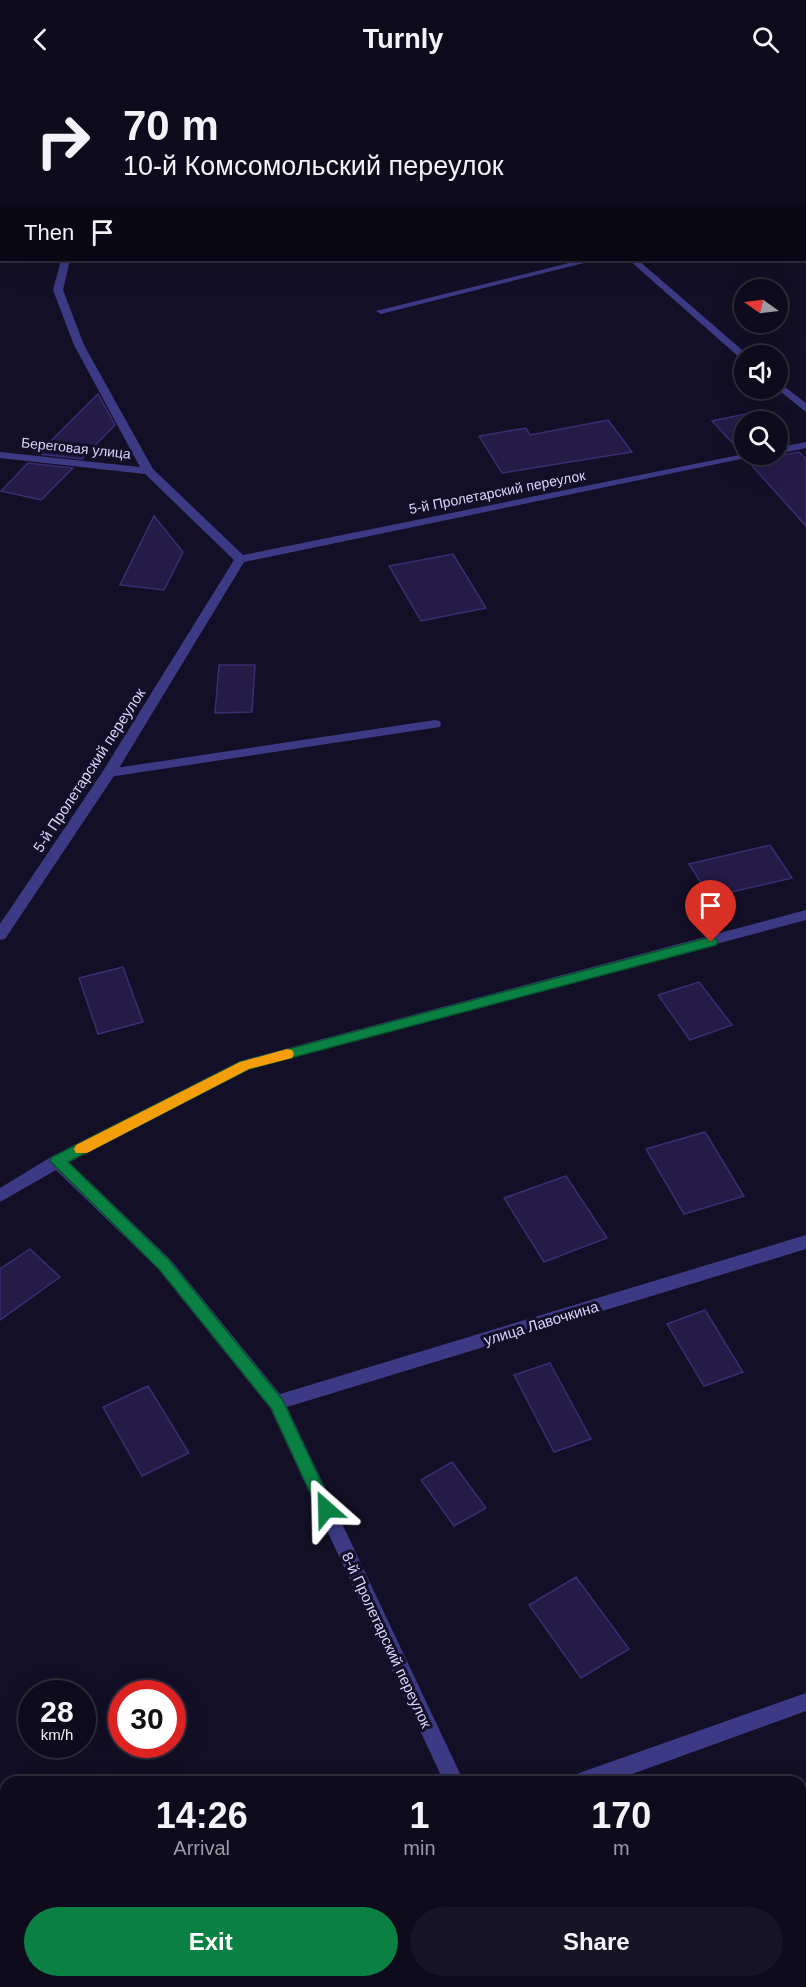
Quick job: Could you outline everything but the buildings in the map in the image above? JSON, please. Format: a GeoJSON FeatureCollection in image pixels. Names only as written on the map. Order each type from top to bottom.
{"type":"FeatureCollection","features":[{"type":"Feature","properties":{"kind":"street"},"geometry":{"type":"LineString","coordinates":[[65,261],[58,290],[71,323],[80,345],[148,471],[240,559]]}},
{"type":"Feature","properties":{"kind":"street"},"geometry":{"type":"LineString","coordinates":[[381,311],[587,261]]}},
{"type":"Feature","properties":{"kind":"street"},"geometry":{"type":"LineString","coordinates":[[634,261],[734,347]]}},
{"type":"Feature","properties":{"kind":"street"},"geometry":{"type":"LineString","coordinates":[[788,393],[806,409]]}},
{"type":"Feature","properties":{"kind":"street"},"geometry":{"type":"LineString","coordinates":[[788,449],[806,445]]}},
{"type":"Feature","properties":{"kind":"street","name":"Береговая улица"},"geometry":{"type":"LineString","coordinates":[[0,455],[148,471]]}},
{"type":"Feature","properties":{"kind":"street","name":"5-й Пролетарский переулок"},"geometry":{"type":"LineString","coordinates":[[0,935],[109,773],[240,559],[734,459]]}},
{"type":"Feature","properties":{"kind":"street"},"geometry":{"type":"LineString","coordinates":[[109,773],[435,724]]}},
{"type":"Feature","properties":{"kind":"street"},"geometry":{"type":"LineString","coordinates":[[0,1196],[57,1161],[245,1065],[806,915]]}},
{"type":"Feature","properties":{"kind":"street","name":"8-й Пролетарский переулок"},"geometry":{"type":"LineString","coordinates":[[57,1161],[164,1264],[276,1403],[450,1776]]}},
{"type":"Feature","properties":{"kind":"street","name":"улица Лавочкина"},"geometry":{"type":"LineString","coordinates":[[276,1403],[806,1242]]}},
{"type":"Feature","properties":{"kind":"street"},"geometry":{"type":"LineString","coordinates":[[599,1776],[806,1702]]}},
{"type":"Feature","properties":{"kind":"slow traffic"},"geometry":{"type":"LineString","coordinates":[[82,1149],[245,1065],[287,1054]]}},
{"type":"Feature","properties":{"kind":"route"},"geometry":{"type":"LineString","coordinates":[[326,1509],[276,1403],[164,1264],[57,1161],[245,1065],[711,942]]}}]}
